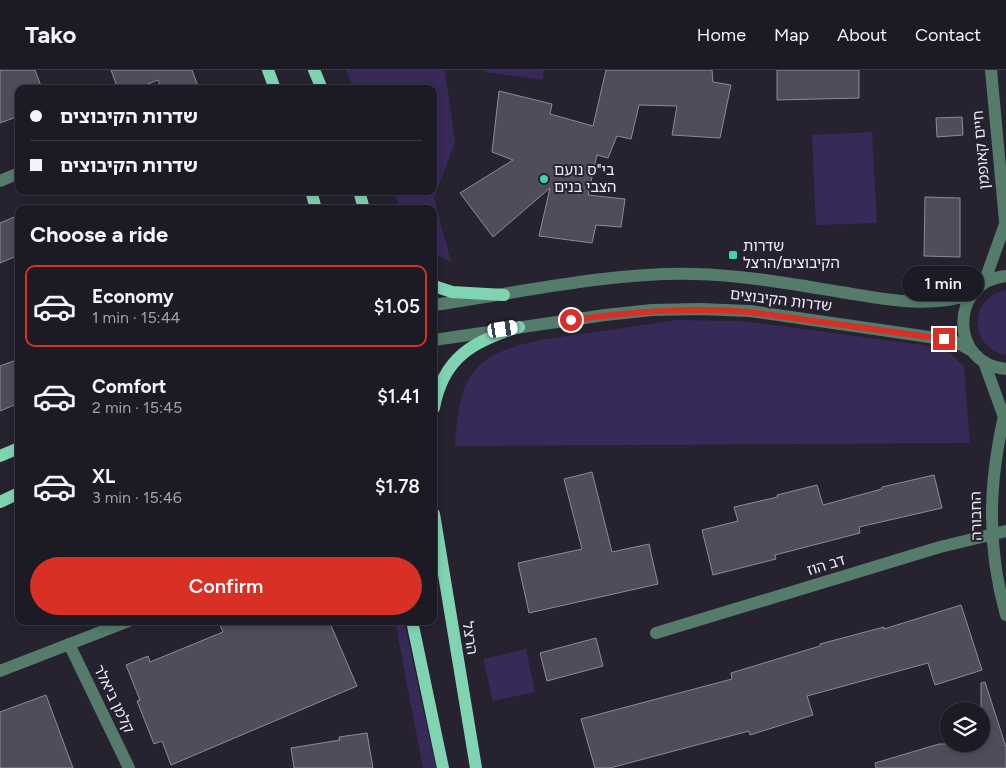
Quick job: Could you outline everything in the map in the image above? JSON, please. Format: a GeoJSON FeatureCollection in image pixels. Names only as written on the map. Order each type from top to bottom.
{"type":"FeatureCollection","features":[{"type":"Feature","properties":{"kind":"main road"},"geometry":{"type":"LineString","coordinates":[[268,70],[274,85]]}},
{"type":"Feature","properties":{"kind":"main road"},"geometry":{"type":"LineString","coordinates":[[314,70],[320,85]]}},
{"type":"Feature","properties":{"kind":"main road"},"geometry":{"type":"LineString","coordinates":[[437,287],[452,292],[504,295]]}},
{"type":"Feature","properties":{"kind":"main road"},"geometry":{"type":"LineString","coordinates":[[437,398],[442,380],[448,369],[464,351],[495,334],[519,327]]}},
{"type":"Feature","properties":{"kind":"main road"},"geometry":{"type":"LineString","coordinates":[[0,456],[15,450]]}},
{"type":"Feature","properties":{"kind":"main road"},"geometry":{"type":"LineString","coordinates":[[0,502],[15,495]]}},
{"type":"Feature","properties":{"kind":"main road","name":"הרצל"},"geometry":{"type":"LineString","coordinates":[[437,532],[476,768]]}},
{"type":"Feature","properties":{"kind":"main road"},"geometry":{"type":"LineString","coordinates":[[413,625],[443,768]]}},
{"type":"Feature","properties":{"kind":"street","name":"חיים קאופמן"},"geometry":{"type":"LineString","coordinates":[[984,283],[1005,230],[991,70]]}},
{"type":"Feature","properties":{"kind":"street"},"geometry":{"type":"LineString","coordinates":[[0,181],[15,175]]}},
{"type":"Feature","properties":{"kind":"street","name":"שדרות הקיבוצים"},"geometry":{"type":"LineString","coordinates":[[437,305],[621,278],[694,274],[754,278],[923,303],[949,301],[972,294]]}},
{"type":"Feature","properties":{"kind":"street"},"geometry":{"type":"LineString","coordinates":[[1006,276],[997,277],[984,283],[972,294],[965,308],[963,323],[965,338],[972,351],[984,362],[1006,369]]}},
{"type":"Feature","properties":{"kind":"street","name":"שדרות הקיבוצים"},"geometry":{"type":"LineString","coordinates":[[437,340],[652,310],[718,309],[944,339],[956,342],[972,351]]}},
{"type":"Feature","properties":{"kind":"street","name":"החבורה"},"geometry":{"type":"LineString","coordinates":[[984,362],[1005,414],[993,478],[992,534],[995,570],[1006,615]]}},
{"type":"Feature","properties":{"kind":"street","name":"דב הוז"},"geometry":{"type":"LineString","coordinates":[[656,633],[940,547],[1006,531]]}},
{"type":"Feature","properties":{"kind":"street"},"geometry":{"type":"LineString","coordinates":[[0,672],[119,625]]}},
{"type":"Feature","properties":{"kind":"street","name":"קלמן ביאלר"},"geometry":{"type":"LineString","coordinates":[[69,644],[128,768]]}},
{"type":"Feature","properties":{"kind":"shaded area"},"geometry":{"type":"Polygon","coordinates":[[[346,70],[445,70],[455,142],[437,190],[437,85],[352,85],[346,70]]]}},
{"type":"Feature","properties":{"kind":"shaded area"},"geometry":{"type":"Polygon","coordinates":[[[485,70],[544,70],[543,80],[485,72],[485,70]]]}},
{"type":"Feature","properties":{"kind":"shaded area"},"geometry":{"type":"Polygon","coordinates":[[[872,132],[877,223],[816,225],[812,135],[872,132]]]}},
{"type":"Feature","properties":{"kind":"shaded area"},"geometry":{"type":"Polygon","coordinates":[[[395,195],[435,195],[436,205],[399,205],[395,195]]]}},
{"type":"Feature","properties":{"kind":"shaded area"},"geometry":{"type":"Polygon","coordinates":[[[437,209],[451,262],[437,255],[437,209]]]}},
{"type":"Feature","properties":{"kind":"shaded area"},"geometry":{"type":"Polygon","coordinates":[[[1006,290],[1006,355],[994,350],[985,343],[979,333],[978,322],[979,312],[985,302],[994,295],[1006,290]]]}},
{"type":"Feature","properties":{"kind":"shaded area"},"geometry":{"type":"Polygon","coordinates":[[[676,320],[744,321],[923,345],[950,353],[964,367],[970,443],[455,446],[462,394],[471,375],[489,358],[502,351],[530,342],[676,320]]]}},
{"type":"Feature","properties":{"kind":"shaded area"},"geometry":{"type":"Polygon","coordinates":[[[396,625],[405,625],[436,768],[423,768],[396,625]]]}},
{"type":"Feature","properties":{"kind":"shaded area"},"geometry":{"type":"Polygon","coordinates":[[[526,649],[535,692],[493,701],[483,659],[526,649]]]}},
{"type":"Feature","properties":{"kind":"building"},"geometry":{"type":"Polygon","coordinates":[[[0,70],[35,70],[41,85],[15,85],[15,117],[0,123],[0,70]]]}},
{"type":"Feature","properties":{"kind":"building"},"geometry":{"type":"Polygon","coordinates":[[[111,70],[192,70],[198,85],[160,85],[158,80],[145,85],[117,85],[111,70]]]}},
{"type":"Feature","properties":{"kind":"building"},"geometry":{"type":"Polygon","coordinates":[[[606,70],[712,70],[713,82],[731,85],[720,138],[672,135],[677,106],[639,105],[631,139],[617,136],[608,158],[597,155],[588,195],[625,199],[621,227],[596,225],[592,243],[539,236],[550,188],[493,237],[460,193],[513,160],[492,152],[499,91],[552,104],[550,114],[593,126],[606,70]]]}},
{"type":"Feature","properties":{"kind":"building"},"geometry":{"type":"Polygon","coordinates":[[[777,70],[859,70],[859,98],[777,100],[777,70]]]}},
{"type":"Feature","properties":{"kind":"building"},"geometry":{"type":"Polygon","coordinates":[[[962,117],[963,135],[937,137],[936,118],[962,117]]]}},
{"type":"Feature","properties":{"kind":"building"},"geometry":{"type":"Polygon","coordinates":[[[925,197],[960,198],[960,257],[924,256],[925,197]]]}},
{"type":"Feature","properties":{"kind":"building"},"geometry":{"type":"Polygon","coordinates":[[[15,217],[15,257],[0,263],[0,223],[15,217]]]}},
{"type":"Feature","properties":{"kind":"building"},"geometry":{"type":"Polygon","coordinates":[[[15,360],[15,405],[0,411],[0,366],[15,360]]]}},
{"type":"Feature","properties":{"kind":"building"},"geometry":{"type":"Polygon","coordinates":[[[592,472],[612,552],[649,544],[658,584],[529,613],[518,563],[582,549],[564,479],[592,472]]]}},
{"type":"Feature","properties":{"kind":"building"},"geometry":{"type":"Polygon","coordinates":[[[934,475],[942,508],[859,527],[860,533],[775,555],[776,559],[713,575],[702,530],[738,521],[734,507],[778,497],[777,495],[817,485],[823,505],[882,489],[882,487],[934,475]]]}},
{"type":"Feature","properties":{"kind":"building"},"geometry":{"type":"Polygon","coordinates":[[[961,605],[982,670],[935,685],[928,663],[807,696],[813,715],[750,735],[749,731],[610,768],[595,768],[581,719],[732,679],[731,673],[820,646],[820,644],[884,627],[884,629],[961,605]]]}},
{"type":"Feature","properties":{"kind":"building"},"geometry":{"type":"Polygon","coordinates":[[[220,625],[331,625],[357,686],[171,765],[162,741],[154,744],[137,701],[140,700],[126,665],[148,656],[150,662],[223,632],[220,625]]]}},
{"type":"Feature","properties":{"kind":"building"},"geometry":{"type":"Polygon","coordinates":[[[596,638],[603,666],[547,681],[540,653],[596,638]]]}},
{"type":"Feature","properties":{"kind":"building"},"geometry":{"type":"Polygon","coordinates":[[[985,682],[1006,747],[1006,768],[876,768],[875,763],[939,744],[940,752],[990,752],[990,702],[981,702],[981,683],[985,682]]]}},
{"type":"Feature","properties":{"kind":"building"},"geometry":{"type":"Polygon","coordinates":[[[46,695],[73,768],[0,768],[0,712],[46,695]]]}},
{"type":"Feature","properties":{"kind":"building"},"geometry":{"type":"Polygon","coordinates":[[[367,733],[373,768],[294,768],[291,748],[340,740],[339,737],[367,733]]]}},
{"type":"Feature","properties":{"kind":"place","name":"בי\"ס נועם הצבי בנים"},"geometry":{"type":"Point","coordinates":[544,179]}},
{"type":"Feature","properties":{"kind":"place","name":"שדרות הקיבוצים/הרצל"},"geometry":{"type":"Point","coordinates":[733,255]}},
{"type":"Feature","properties":{"kind":"route"},"geometry":{"type":"LineString","coordinates":[[571,320],[652,310],[718,309],[944,339]]}}]}
